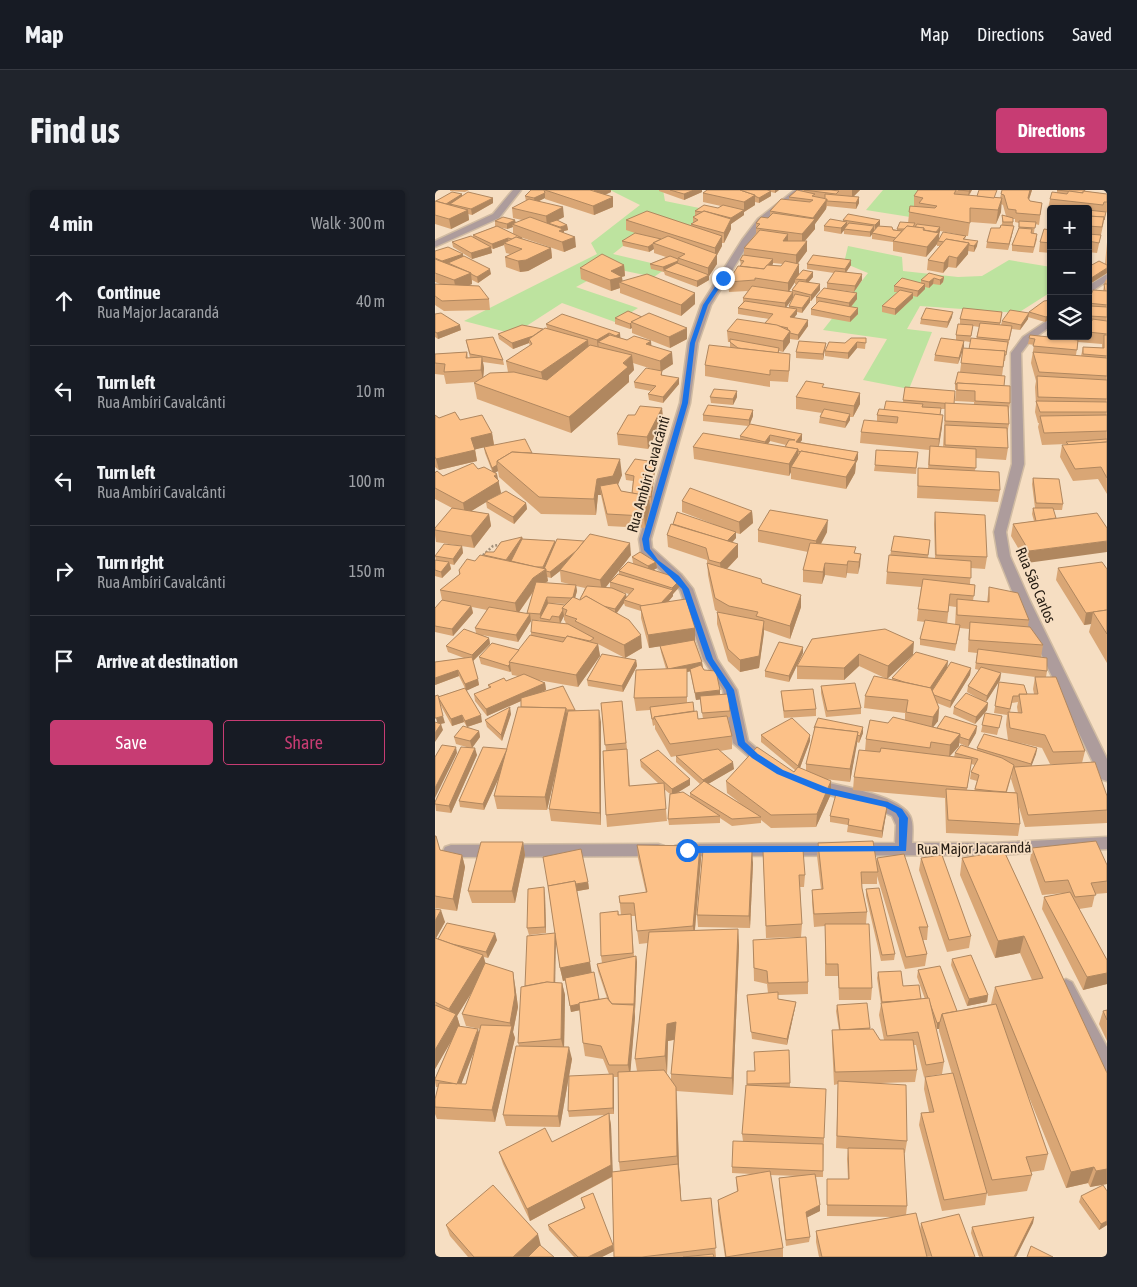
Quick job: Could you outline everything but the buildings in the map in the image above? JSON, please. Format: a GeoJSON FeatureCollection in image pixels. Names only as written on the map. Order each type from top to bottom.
{"type":"FeatureCollection","features":[{"type":"Feature","properties":{"kind":"street"},"geometry":{"type":"LineString","coordinates":[[435,244],[496,216],[517,190]]}},
{"type":"Feature","properties":{"kind":"street","name":"Rua Ambíri Cavalcânti"},"geometry":{"type":"LineString","coordinates":[[780,772],[755,756],[741,743],[730,690],[710,659],[685,589],[677,577],[646,549],[645,539],[685,403],[693,343],[706,305],[745,240],[761,221],[800,190]]}},
{"type":"Feature","properties":{"kind":"street"},"geometry":{"type":"LineString","coordinates":[[1092,288],[1107,277]]}},
{"type":"Feature","properties":{"kind":"street","name":"Rua São Carlos"},"geometry":{"type":"LineString","coordinates":[[1047,324],[1027,338],[1019,346],[1016,353],[1018,464],[1000,532],[1004,556],[1023,601],[1107,775]]}},
{"type":"Feature","properties":{"kind":"street"},"geometry":{"type":"LineString","coordinates":[[798,780],[826,790],[888,805],[899,811],[903,818],[903,849]]}},
{"type":"Feature","properties":{"kind":"street","name":"Rua Major Jacarandá"},"geometry":{"type":"LineString","coordinates":[[451,851],[903,849],[996,856],[1107,843]]}},
{"type":"Feature","properties":{"kind":"street"},"geometry":{"type":"LineString","coordinates":[[1058,972],[1107,1066]]}},
{"type":"Feature","properties":{"kind":"path"},"geometry":{"type":"LineString","coordinates":[[480,559],[493,546],[504,543]]}},
{"type":"Feature","properties":{"kind":"green space"},"geometry":{"type":"Polygon","coordinates":[[[610,190],[663,190],[665,201],[709,210],[688,232],[623,246],[613,254],[668,267],[654,277],[611,268],[576,287],[638,308],[615,322],[562,303],[514,334],[464,321],[597,254],[591,243],[640,205],[610,190]]]}},
{"type":"Feature","properties":{"kind":"green space"},"geometry":{"type":"Polygon","coordinates":[[[883,190],[954,190],[929,220],[866,210],[883,190]]]}},
{"type":"Feature","properties":{"kind":"green space"},"geometry":{"type":"Polygon","coordinates":[[[848,246],[902,257],[903,271],[958,277],[982,276],[1009,260],[1047,266],[1047,295],[1018,313],[920,306],[907,329],[932,332],[909,389],[863,380],[887,339],[823,330],[868,273],[844,263],[848,246]]]}},
{"type":"Feature","properties":{"kind":"route"},"geometry":{"type":"LineString","coordinates":[[687,850],[903,849],[903,818],[899,811],[888,805],[826,790],[780,772],[755,756],[741,743],[735,706],[730,690],[710,659],[685,589],[677,577],[656,561],[646,549],[645,539],[685,403],[693,343],[706,305],[723,278]]}}]}
